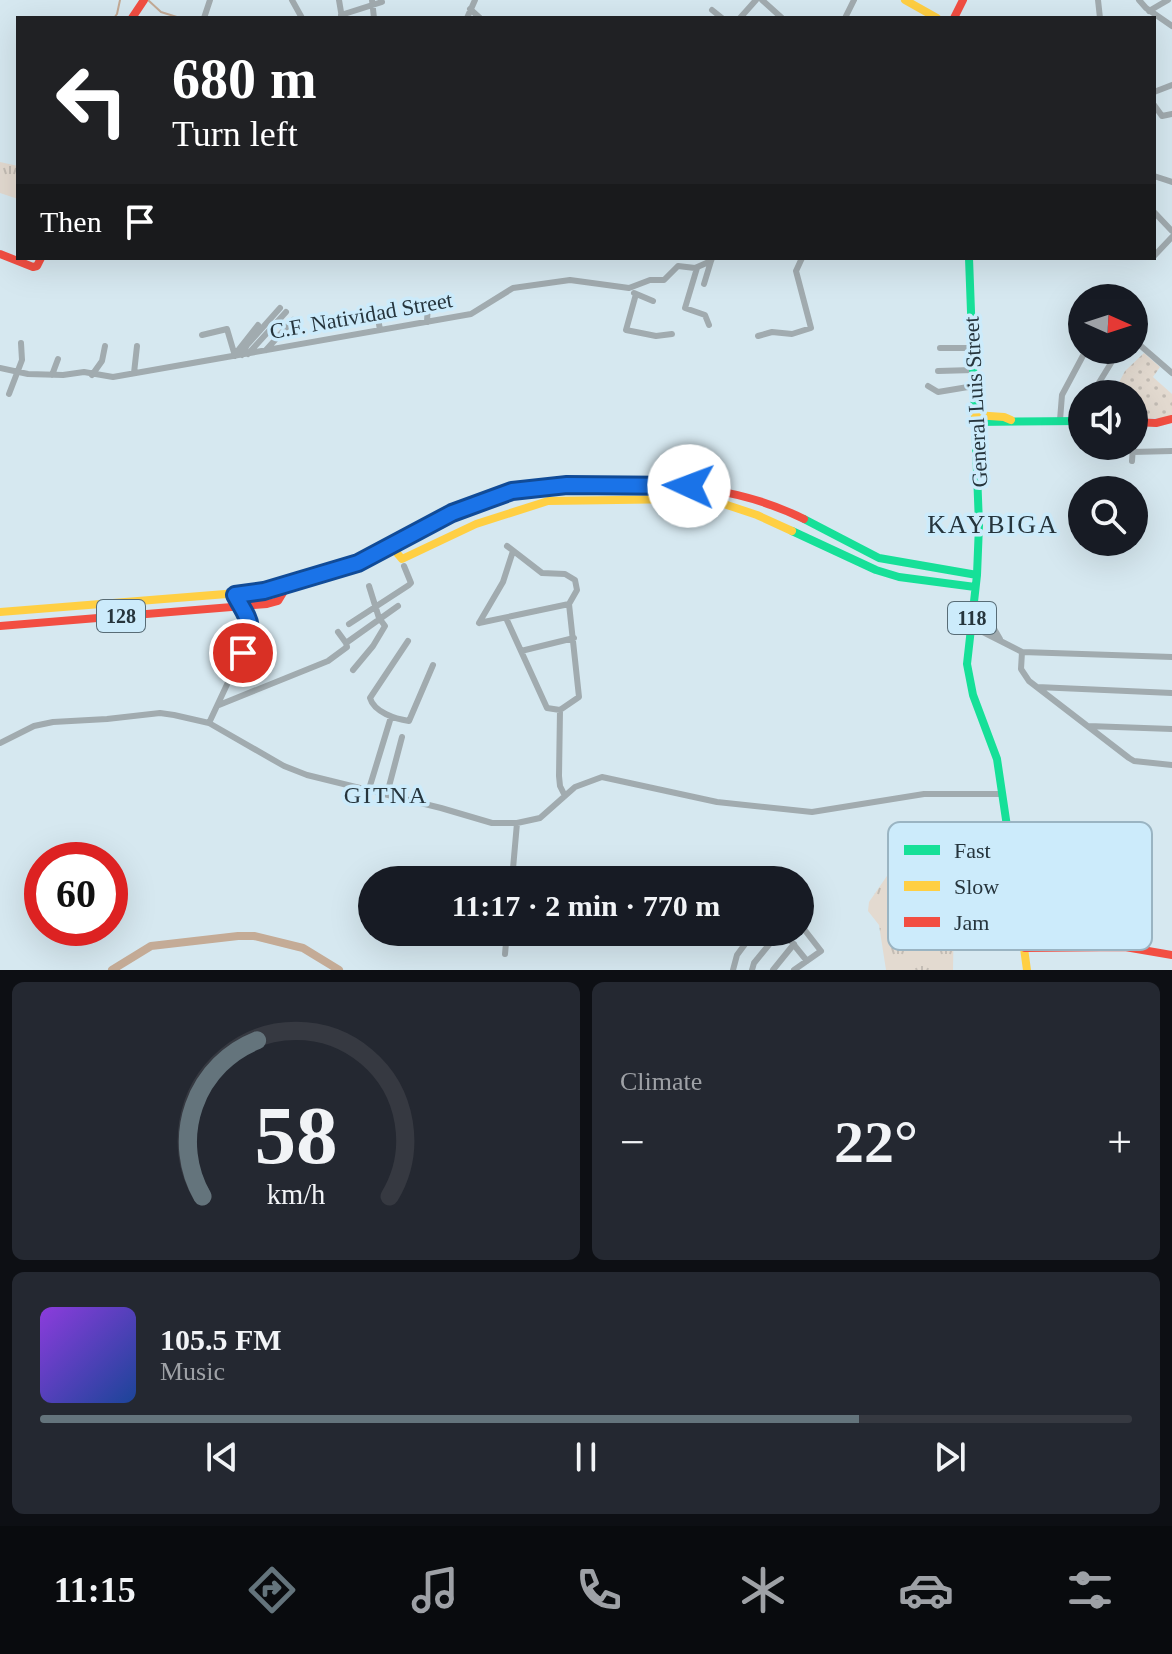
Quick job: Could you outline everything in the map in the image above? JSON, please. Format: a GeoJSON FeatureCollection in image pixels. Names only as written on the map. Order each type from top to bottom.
{"type":"FeatureCollection","features":[{"type":"Feature","properties":{"kind":"main road"},"geometry":{"type":"LineString","coordinates":[[905,0],[933,16]]}},
{"type":"Feature","properties":{"kind":"main road","name":"General Luis Street"},"geometry":{"type":"LineString","coordinates":[[969,260],[979,496],[971,586],[968,674],[993,744],[1005,822]]}},
{"type":"Feature","properties":{"kind":"main road"},"geometry":{"type":"LineString","coordinates":[[975,418],[1068,420]]}},
{"type":"Feature","properties":{"kind":"main road"},"geometry":{"type":"LineString","coordinates":[[1148,423],[1172,419]]}},
{"type":"Feature","properties":{"kind":"main road","name":"128"},"geometry":{"type":"LineString","coordinates":[[0,615],[264,591],[358,563],[452,513],[488,498],[525,488],[567,485],[672,484],[745,495],[785,510],[879,558],[973,574]]}},
{"type":"Feature","properties":{"kind":"main road"},"geometry":{"type":"LineString","coordinates":[[525,488],[528,506]]}},
{"type":"Feature","properties":{"kind":"main road"},"geometry":{"type":"LineString","coordinates":[[391,546],[403,563],[476,524],[558,499],[693,499],[724,504],[757,515],[876,570],[899,577],[971,586]]}},
{"type":"Feature","properties":{"kind":"main road"},"geometry":{"type":"LineString","coordinates":[[808,538],[815,526]]}},
{"type":"Feature","properties":{"kind":"main road","name":"128"},"geometry":{"type":"LineString","coordinates":[[0,626],[242,607],[278,601],[289,583]]}},
{"type":"Feature","properties":{"kind":"main road"},"geometry":{"type":"LineString","coordinates":[[166,599],[167,613]]}},
{"type":"Feature","properties":{"kind":"main road"},"geometry":{"type":"LineString","coordinates":[[0,615],[0,626]]}},
{"type":"Feature","properties":{"kind":"main road","name":"General Luis Street"},"geometry":{"type":"LineString","coordinates":[[1025,950],[1027,970]]}},
{"type":"Feature","properties":{"kind":"main road"},"geometry":{"type":"LineString","coordinates":[[1143,950],[1172,955]]}},
{"type":"Feature","properties":{"kind":"street"},"geometry":{"type":"LineString","coordinates":[[468,16],[475,0]]}},
{"type":"Feature","properties":{"kind":"street"},"geometry":{"type":"LineString","coordinates":[[742,16],[759,0],[779,16]]}},
{"type":"Feature","properties":{"kind":"street"},"geometry":{"type":"LineString","coordinates":[[1098,0],[1100,16]]}},
{"type":"Feature","properties":{"kind":"street"},"geometry":{"type":"LineString","coordinates":[[1139,0],[1149,11],[1170,23]]}},
{"type":"Feature","properties":{"kind":"street"},"geometry":{"type":"LineString","coordinates":[[1149,11],[1168,0]]}},
{"type":"Feature","properties":{"kind":"street"},"geometry":{"type":"LineString","coordinates":[[344,16],[372,2],[382,2]]}},
{"type":"Feature","properties":{"kind":"street"},"geometry":{"type":"LineString","coordinates":[[470,9],[478,16]]}},
{"type":"Feature","properties":{"kind":"street"},"geometry":{"type":"LineString","coordinates":[[1093,16],[1098,9]]}},
{"type":"Feature","properties":{"kind":"street"},"geometry":{"type":"LineString","coordinates":[[712,10],[720,16]]}},
{"type":"Feature","properties":{"kind":"street"},"geometry":{"type":"LineString","coordinates":[[1156,91],[1172,85]]}},
{"type":"Feature","properties":{"kind":"street"},"geometry":{"type":"LineString","coordinates":[[1156,108],[1162,116],[1172,114]]}},
{"type":"Feature","properties":{"kind":"street"},"geometry":{"type":"LineString","coordinates":[[1156,214],[1172,231]]}},
{"type":"Feature","properties":{"kind":"street"},"geometry":{"type":"LineString","coordinates":[[1156,254],[1172,237]]}},
{"type":"Feature","properties":{"kind":"street"},"geometry":{"type":"LineString","coordinates":[[704,284],[711,260]]}},
{"type":"Feature","properties":{"kind":"street","name":"C.F. Natividad Street"},"geometry":{"type":"LineString","coordinates":[[0,368],[52,375],[84,372],[106,378],[471,314],[513,288],[570,280],[629,288],[650,280],[664,280],[678,266],[697,268],[711,260]]}},
{"type":"Feature","properties":{"kind":"street"},"geometry":{"type":"LineString","coordinates":[[758,336],[772,332],[792,334],[811,328],[796,271],[801,260]]}},
{"type":"Feature","properties":{"kind":"street"},"geometry":{"type":"LineString","coordinates":[[697,268],[685,308],[705,315],[709,325]]}},
{"type":"Feature","properties":{"kind":"street"},"geometry":{"type":"LineString","coordinates":[[629,288],[653,301]]}},
{"type":"Feature","properties":{"kind":"street"},"geometry":{"type":"LineString","coordinates":[[636,294],[626,330],[656,336],[672,334]]}},
{"type":"Feature","properties":{"kind":"street"},"geometry":{"type":"LineString","coordinates":[[427,322],[428,303]]}},
{"type":"Feature","properties":{"kind":"street"},"geometry":{"type":"LineString","coordinates":[[240,354],[283,310]]}},
{"type":"Feature","properties":{"kind":"street"},"geometry":{"type":"LineString","coordinates":[[377,312],[380,330]]}},
{"type":"Feature","properties":{"kind":"street"},"geometry":{"type":"LineString","coordinates":[[266,350],[293,320]]}},
{"type":"Feature","properties":{"kind":"street"},"geometry":{"type":"LineString","coordinates":[[240,354],[258,325]]}},
{"type":"Feature","properties":{"kind":"street"},"geometry":{"type":"LineString","coordinates":[[202,335],[227,329],[240,354]]}},
{"type":"Feature","properties":{"kind":"street"},"geometry":{"type":"LineString","coordinates":[[9,394],[23,358],[21,343]]}},
{"type":"Feature","properties":{"kind":"street"},"geometry":{"type":"LineString","coordinates":[[92,375],[102,361],[105,346]]}},
{"type":"Feature","properties":{"kind":"street"},"geometry":{"type":"LineString","coordinates":[[134,373],[137,346]]}},
{"type":"Feature","properties":{"kind":"street"},"geometry":{"type":"LineString","coordinates":[[940,348],[972,348]]}},
{"type":"Feature","properties":{"kind":"street"},"geometry":{"type":"LineString","coordinates":[[1148,352],[1172,373]]}},
{"type":"Feature","properties":{"kind":"street"},"geometry":{"type":"LineString","coordinates":[[52,375],[58,359]]}},
{"type":"Feature","properties":{"kind":"street"},"geometry":{"type":"LineString","coordinates":[[1060,420],[1062,395],[1079,364]]}},
{"type":"Feature","properties":{"kind":"street"},"geometry":{"type":"LineString","coordinates":[[938,371],[973,370]]}},
{"type":"Feature","properties":{"kind":"street"},"geometry":{"type":"LineString","coordinates":[[928,386],[938,392],[974,386]]}},
{"type":"Feature","properties":{"kind":"street"},"geometry":{"type":"LineString","coordinates":[[1148,450],[1172,451]]}},
{"type":"Feature","properties":{"kind":"street"},"geometry":{"type":"LineString","coordinates":[[506,618],[545,704],[551,710],[560,710],[579,697],[581,692],[569,604],[577,585],[571,575],[546,575],[510,549],[503,582],[479,623],[569,604]]}},
{"type":"Feature","properties":{"kind":"street"},"geometry":{"type":"LineString","coordinates":[[349,624],[411,583],[403,563]]}},
{"type":"Feature","properties":{"kind":"street"},"geometry":{"type":"LineString","coordinates":[[353,670],[385,626],[379,618],[369,586]]}},
{"type":"Feature","properties":{"kind":"street"},"geometry":{"type":"LineString","coordinates":[[209,723],[252,631],[250,620],[235,595]]}},
{"type":"Feature","properties":{"kind":"street"},"geometry":{"type":"LineString","coordinates":[[219,705],[328,661],[398,606]]}},
{"type":"Feature","properties":{"kind":"street"},"geometry":{"type":"LineString","coordinates":[[972,616],[991,625],[1000,639]]}},
{"type":"Feature","properties":{"kind":"street"},"geometry":{"type":"LineString","coordinates":[[971,626],[1022,652],[1172,657]]}},
{"type":"Feature","properties":{"kind":"street"},"geometry":{"type":"LineString","coordinates":[[338,632],[360,661]]}},
{"type":"Feature","properties":{"kind":"street"},"geometry":{"type":"LineString","coordinates":[[521,651],[574,638]]}},
{"type":"Feature","properties":{"kind":"street"},"geometry":{"type":"LineString","coordinates":[[408,641],[370,698],[374,706],[391,717],[409,721],[433,665]]}},
{"type":"Feature","properties":{"kind":"street"},"geometry":{"type":"LineString","coordinates":[[1022,652],[1022,674],[1134,761],[1172,765]]}},
{"type":"Feature","properties":{"kind":"street"},"geometry":{"type":"LineString","coordinates":[[1037,687],[1172,693]]}},
{"type":"Feature","properties":{"kind":"street"},"geometry":{"type":"LineString","coordinates":[[560,710],[559,776],[565,796]]}},
{"type":"Feature","properties":{"kind":"street"},"geometry":{"type":"LineString","coordinates":[[0,743],[34,726],[53,722],[160,713],[209,723],[284,766],[307,775],[441,808],[480,821],[517,823],[540,818],[582,783],[602,777],[717,802],[812,812],[924,794],[1001,794]]}},
{"type":"Feature","properties":{"kind":"street"},"geometry":{"type":"LineString","coordinates":[[369,789],[391,717]]}},
{"type":"Feature","properties":{"kind":"street"},"geometry":{"type":"LineString","coordinates":[[1088,726],[1172,729]]}},
{"type":"Feature","properties":{"kind":"street"},"geometry":{"type":"LineString","coordinates":[[387,794],[402,737]]}},
{"type":"Feature","properties":{"kind":"street"},"geometry":{"type":"LineString","coordinates":[[513,866],[517,823]]}},
{"type":"Feature","properties":{"kind":"street"},"geometry":{"type":"LineString","coordinates":[[794,970],[821,951],[814,942]]}},
{"type":"Feature","properties":{"kind":"street"},"geometry":{"type":"LineString","coordinates":[[505,954],[506,946]]}},
{"type":"Feature","properties":{"kind":"street"},"geometry":{"type":"LineString","coordinates":[[733,970],[737,955],[744,946]]}},
{"type":"Feature","properties":{"kind":"street"},"geometry":{"type":"LineString","coordinates":[[752,970],[765,946]]}},
{"type":"Feature","properties":{"kind":"street"},"geometry":{"type":"LineString","coordinates":[[773,970],[792,946]]}},
{"type":"Feature","properties":{"kind":"street"},"geometry":{"type":"LineString","coordinates":[[796,946],[807,961]]}},
{"type":"Feature","properties":{"kind":"green space"},"geometry":{"type":"Polygon","coordinates":[[[0,162],[16,166],[16,198],[0,193],[0,162]]]}},
{"type":"Feature","properties":{"kind":"green space"},"geometry":{"type":"Polygon","coordinates":[[[1148,356],[1160,367],[1153,377],[1172,394],[1172,415],[1148,418],[1148,380],[1120,380],[1132,364],[1148,364],[1148,356]]]}},
{"type":"Feature","properties":{"kind":"green space"},"geometry":{"type":"Polygon","coordinates":[[[888,874],[888,950],[953,950],[953,970],[886,970],[879,925],[868,911],[869,902],[888,874]]]}},
{"type":"Feature","properties":{"kind":"waterway"},"geometry":{"type":"LineString","coordinates":[[116,16],[120,0]]}},
{"type":"Feature","properties":{"kind":"waterway"},"geometry":{"type":"LineString","coordinates":[[148,0],[161,12],[174,16]]}},
{"type":"Feature","properties":{"kind":"waterway"},"geometry":{"type":"LineString","coordinates":[[112,970],[151,946],[238,936],[254,936],[303,948],[339,970]]}},
{"type":"Feature","properties":{"kind":"traffic: fast"},"geometry":{"type":"LineString","coordinates":[[969,260],[979,525],[967,664],[973,695],[997,759],[1006,822]]}},
{"type":"Feature","properties":{"kind":"traffic: fast"},"geometry":{"type":"LineString","coordinates":[[975,422],[1068,421]]}},
{"type":"Feature","properties":{"kind":"traffic: fast"},"geometry":{"type":"LineString","coordinates":[[804,519],[879,558],[977,575]]}},
{"type":"Feature","properties":{"kind":"traffic: fast"},"geometry":{"type":"LineString","coordinates":[[792,531],[876,570],[899,577],[975,587]]}},
{"type":"Feature","properties":{"kind":"traffic: slow"},"geometry":{"type":"LineString","coordinates":[[905,0],[933,16]]}},
{"type":"Feature","properties":{"kind":"traffic: slow"},"geometry":{"type":"LineString","coordinates":[[975,415],[1011,420]]}},
{"type":"Feature","properties":{"kind":"traffic: slow"},"geometry":{"type":"LineString","coordinates":[[0,612],[264,591],[358,563],[422,527],[493,497]]}},
{"type":"Feature","properties":{"kind":"traffic: slow"},"geometry":{"type":"LineString","coordinates":[[391,546],[402,559],[476,524],[548,501],[686,499],[724,504],[792,531]]}},
{"type":"Feature","properties":{"kind":"traffic: slow"},"geometry":{"type":"LineString","coordinates":[[1024,950],[1027,970]]}},
{"type":"Feature","properties":{"kind":"traffic: jam"},"geometry":{"type":"LineString","coordinates":[[133,16],[144,0]]}},
{"type":"Feature","properties":{"kind":"traffic: jam"},"geometry":{"type":"LineString","coordinates":[[955,16],[963,0]]}},
{"type":"Feature","properties":{"kind":"traffic: jam"},"geometry":{"type":"LineString","coordinates":[[0,254],[33,267],[40,260]]}},
{"type":"Feature","properties":{"kind":"traffic: jam"},"geometry":{"type":"LineString","coordinates":[[1148,423],[1172,419]]}},
{"type":"Feature","properties":{"kind":"traffic: jam"},"geometry":{"type":"LineString","coordinates":[[493,497],[522,490],[566,486],[685,487],[756,500],[804,519]]}},
{"type":"Feature","properties":{"kind":"traffic: jam"},"geometry":{"type":"LineString","coordinates":[[0,626],[267,604],[278,601],[289,583]]}},
{"type":"Feature","properties":{"kind":"traffic: jam"},"geometry":{"type":"LineString","coordinates":[[1143,950],[1172,955]]}},
{"type":"Feature","properties":{"kind":"district","name":"KAYBIGA"},"geometry":{"type":"Point","coordinates":[993,524]}},
{"type":"Feature","properties":{"kind":"district","name":"GITNA"},"geometry":{"type":"Point","coordinates":[386,795]}},
{"type":"Feature","properties":{"kind":"route"},"geometry":{"type":"LineString","coordinates":[[243,653],[252,625],[235,595],[264,591],[358,563],[422,527],[488,498],[525,488],[557,485],[689,486]]}}]}
